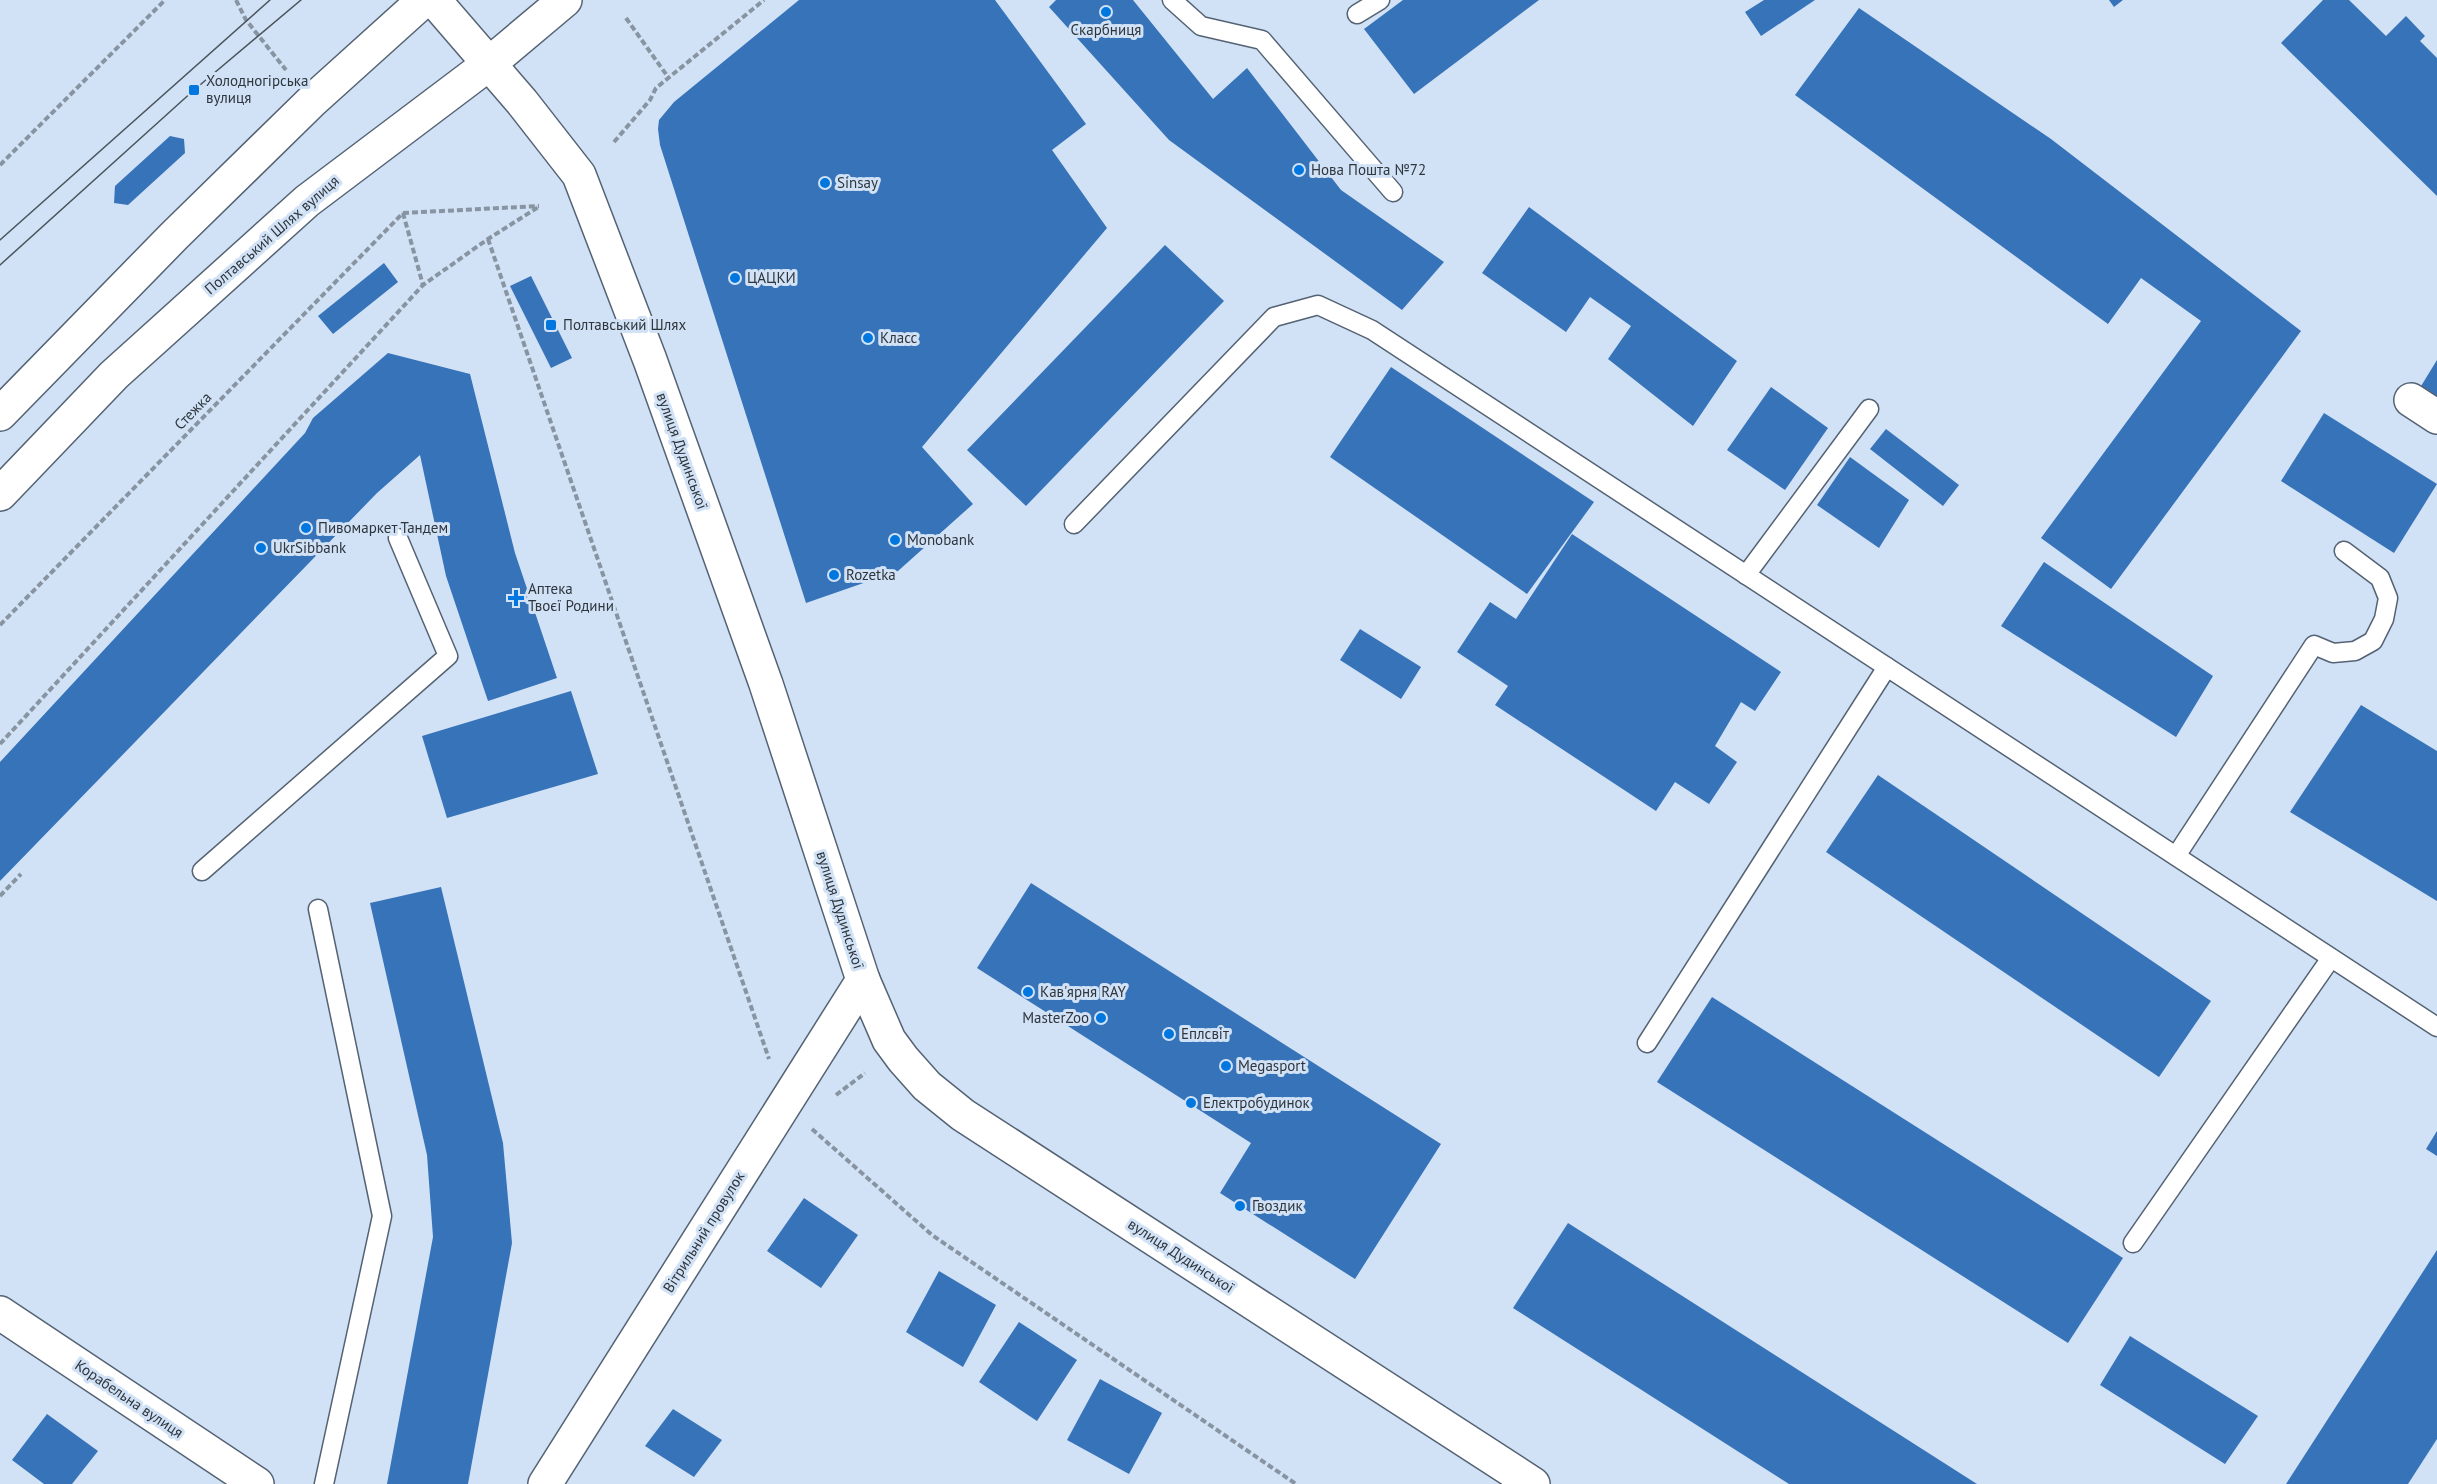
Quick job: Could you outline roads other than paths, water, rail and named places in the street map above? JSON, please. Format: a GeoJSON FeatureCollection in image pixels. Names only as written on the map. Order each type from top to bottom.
{"type":"FeatureCollection","features":[{"type":"Feature","properties":{"kind":"main road"},"geometry":{"type":"LineString","coordinates":[[0,414],[174,236],[304,109],[424,0]]}},
{"type":"Feature","properties":{"kind":"main road"},"geometry":{"type":"LineString","coordinates":[[434,0],[489,63]]}},
{"type":"Feature","properties":{"kind":"main road","name":"Полтавський Шлях вулиця"},"geometry":{"type":"LineString","coordinates":[[0,494],[114,375],[307,201],[489,63],[566,0]]}},
{"type":"Feature","properties":{"kind":"main road","name":"вулиця Дудинської"},"geometry":{"type":"LineString","coordinates":[[489,63],[579,175],[650,360],[762,673],[863,980],[889,1040],[898,1053],[927,1086],[963,1115],[1522,1481]]}},
{"type":"Feature","properties":{"kind":"main road","name":"Вітрильний провулок"},"geometry":{"type":"LineString","coordinates":[[545,1484],[863,980]]}},
{"type":"Feature","properties":{"kind":"main road","name":"Корабельна вулиця"},"geometry":{"type":"LineString","coordinates":[[0,1313],[258,1484]]}},
{"type":"Feature","properties":{"kind":"lane"},"geometry":{"type":"LineString","coordinates":[[1172,0],[1201,26],[1263,40],[1393,192]]}},
{"type":"Feature","properties":{"kind":"lane"},"geometry":{"type":"LineString","coordinates":[[1357,14],[1380,0]]}},
{"type":"Feature","properties":{"kind":"lane"},"geometry":{"type":"LineString","coordinates":[[1074,524],[1274,317],[1318,305],[1372,330],[2437,1027]]}},
{"type":"Feature","properties":{"kind":"lane"},"geometry":{"type":"LineString","coordinates":[[1746,575],[1869,409]]}},
{"type":"Feature","properties":{"kind":"lane"},"geometry":{"type":"LineString","coordinates":[[202,871],[448,656],[398,538]]}},
{"type":"Feature","properties":{"kind":"lane"},"geometry":{"type":"LineString","coordinates":[[2176,856],[2314,645],[2333,653],[2355,651],[2373,641],[2384,619],[2388,598],[2379,578],[2344,551]]}},
{"type":"Feature","properties":{"kind":"lane"},"geometry":{"type":"LineString","coordinates":[[1647,1043],[1887,667]]}},
{"type":"Feature","properties":{"kind":"lane"},"geometry":{"type":"LineString","coordinates":[[318,909],[382,1216],[324,1484]]}},
{"type":"Feature","properties":{"kind":"lane"},"geometry":{"type":"LineString","coordinates":[[2133,1244],[2331,958]]}},
{"type":"Feature","properties":{"kind":"tram line"},"geometry":{"type":"LineString","coordinates":[[0,240],[270,0]]}},
{"type":"Feature","properties":{"kind":"tram line"},"geometry":{"type":"LineString","coordinates":[[0,265],[194,90],[301,0]]}},
{"type":"Feature","properties":{"kind":"place","name":"Скарбниця"},"geometry":{"type":"Point","coordinates":[1106,12]}},
{"type":"Feature","properties":{"kind":"place","name":"Холодногірська вулиця"},"geometry":{"type":"Point","coordinates":[194,90]}},
{"type":"Feature","properties":{"kind":"place","name":"Нова Пошта №72"},"geometry":{"type":"Point","coordinates":[1299,170]}},
{"type":"Feature","properties":{"kind":"place","name":"Sinsay"},"geometry":{"type":"Point","coordinates":[825,183]}},
{"type":"Feature","properties":{"kind":"place","name":"ЦАЦКИ"},"geometry":{"type":"Point","coordinates":[735,278]}},
{"type":"Feature","properties":{"kind":"place","name":"Полтавський Шлях"},"geometry":{"type":"Point","coordinates":[551,325]}},
{"type":"Feature","properties":{"kind":"place","name":"Класс"},"geometry":{"type":"Point","coordinates":[868,338]}},
{"type":"Feature","properties":{"kind":"place","name":"Пивомаркет Тандем"},"geometry":{"type":"Point","coordinates":[306,528]}},
{"type":"Feature","properties":{"kind":"place","name":"Monobank"},"geometry":{"type":"Point","coordinates":[895,540]}},
{"type":"Feature","properties":{"kind":"place","name":"UkrSibbank"},"geometry":{"type":"Point","coordinates":[261,548]}},
{"type":"Feature","properties":{"kind":"place","name":"Rozetka"},"geometry":{"type":"Point","coordinates":[834,575]}},
{"type":"Feature","properties":{"kind":"place","name":"Аптека Твоєї Родини"},"geometry":{"type":"Point","coordinates":[516,598]}},
{"type":"Feature","properties":{"kind":"place","name":"Кав'ярня RAY"},"geometry":{"type":"Point","coordinates":[1028,992]}},
{"type":"Feature","properties":{"kind":"place","name":"MasterZoo"},"geometry":{"type":"Point","coordinates":[1101,1018]}},
{"type":"Feature","properties":{"kind":"place","name":"Еплсвіт"},"geometry":{"type":"Point","coordinates":[1169,1034]}},
{"type":"Feature","properties":{"kind":"place","name":"Megasport"},"geometry":{"type":"Point","coordinates":[1226,1066]}},
{"type":"Feature","properties":{"kind":"place","name":"Електробудинок"},"geometry":{"type":"Point","coordinates":[1191,1103]}},
{"type":"Feature","properties":{"kind":"place","name":"Гвоздик"},"geometry":{"type":"Point","coordinates":[1240,1206]}}]}
